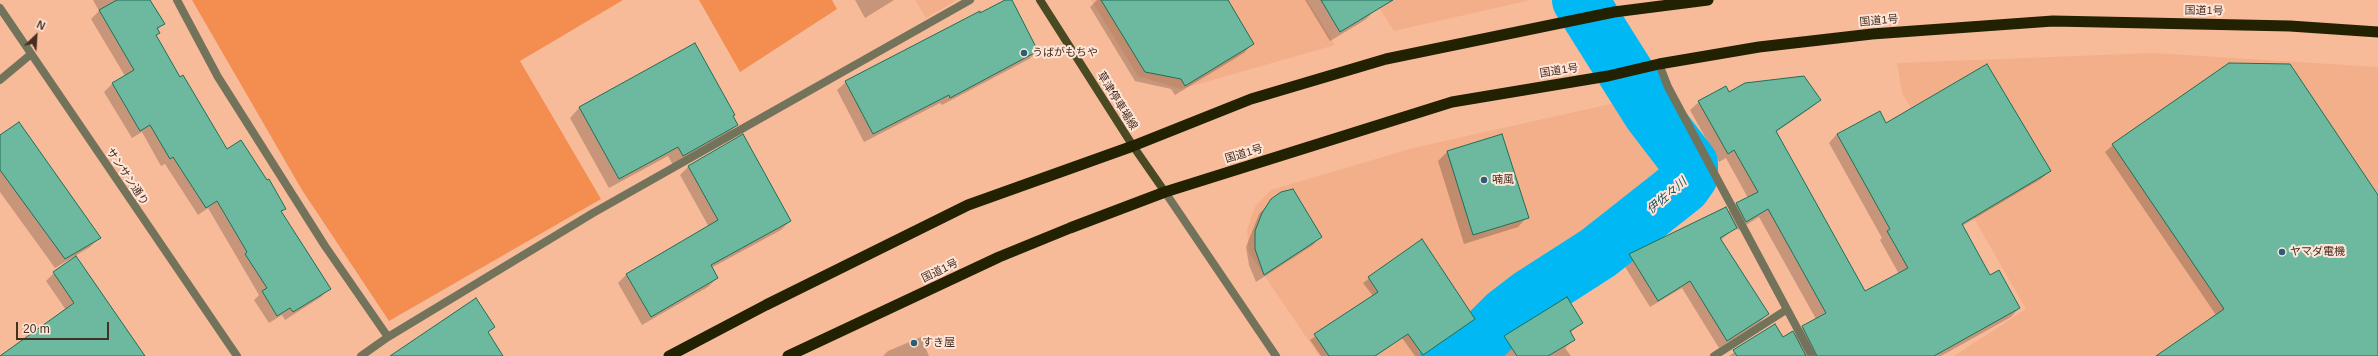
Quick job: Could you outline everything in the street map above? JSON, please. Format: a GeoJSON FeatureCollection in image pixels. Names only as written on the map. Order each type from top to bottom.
{"type":"FeatureCollection","features":[{"type":"Feature","properties":{"kind":"highway"},"geometry":{"type":"LineString","coordinates":[[669,356],[766,305],[968,205],[1133,146],[1251,98],[1386,59],[1575,19],[1614,12],[1708,0]]}},
{"type":"Feature","properties":{"kind":"highway","name":"国道1号"},"geometry":{"type":"LineString","coordinates":[[788,356],[999,257],[1166,192],[1452,102],[1608,76],[1659,64],[1759,47],[1872,34],[2052,21],[2290,26],[2378,32]]}},
{"type":"Feature","properties":{"kind":"main road","name":"草津停車場線"},"geometry":{"type":"LineString","coordinates":[[1040,0],[1133,146],[1166,192]]}},
{"type":"Feature","properties":{"kind":"street"},"geometry":{"type":"LineString","coordinates":[[177,0],[218,77],[325,246],[388,337]]}},
{"type":"Feature","properties":{"kind":"street"},"geometry":{"type":"LineString","coordinates":[[361,356],[388,337],[593,213],[970,0]]}},
{"type":"Feature","properties":{"kind":"street","name":"サンサン通り"},"geometry":{"type":"LineString","coordinates":[[0,8],[30,55],[237,356]]}},
{"type":"Feature","properties":{"kind":"street"},"geometry":{"type":"LineString","coordinates":[[0,80],[30,55]]}},
{"type":"Feature","properties":{"kind":"street"},"geometry":{"type":"LineString","coordinates":[[1659,64],[1668,87],[1786,310],[1812,356]]}},
{"type":"Feature","properties":{"kind":"street"},"geometry":{"type":"LineString","coordinates":[[1166,192],[1276,356]]}},
{"type":"Feature","properties":{"kind":"street"},"geometry":{"type":"LineString","coordinates":[[1714,356],[1786,310]]}},
{"type":"Feature","properties":{"kind":"shaded area"},"geometry":{"type":"Polygon","coordinates":[[[192,0],[623,0],[520,61],[601,199],[389,321],[302,190],[192,0]]]}},
{"type":"Feature","properties":{"kind":"shaded area"},"geometry":{"type":"Polygon","coordinates":[[[699,0],[832,0],[837,9],[740,72],[699,0]]]}},
{"type":"Feature","properties":{"kind":"shaded area"},"geometry":{"type":"Polygon","coordinates":[[[915,0],[957,0],[926,18],[915,0]]]}},
{"type":"Feature","properties":{"kind":"shaded area"},"geometry":{"type":"Polygon","coordinates":[[[1091,0],[1307,0],[1335,45],[1181,89],[1138,76],[1091,0]]]}},
{"type":"Feature","properties":{"kind":"shaded area"},"geometry":{"type":"Polygon","coordinates":[[[1374,0],[1531,0],[1394,31],[1374,0]]]}},
{"type":"Feature","properties":{"kind":"shaded area"},"geometry":{"type":"Polygon","coordinates":[[[2153,53],[2378,67],[2378,356],[1954,356],[2026,309],[1902,93],[1897,63],[2153,53]]]}},
{"type":"Feature","properties":{"kind":"shaded area"},"geometry":{"type":"Polygon","coordinates":[[[1624,101],[1636,122],[1641,124],[1679,175],[1600,242],[1572,261],[1518,288],[1476,326],[1435,352],[1424,356],[1319,356],[1249,253],[1247,231],[1251,217],[1256,205],[1271,190],[1413,148],[1624,101]]]}},
{"type":"Feature","properties":{"kind":"building"},"geometry":{"type":"Polygon","coordinates":[[[117,0],[150,0],[165,24],[157,28],[160,33],[156,35],[180,77],[183,75],[227,149],[241,140],[267,180],[269,179],[286,209],[281,211],[331,289],[293,312],[290,308],[277,316],[262,291],[267,288],[245,254],[247,252],[217,201],[206,208],[173,157],[170,159],[150,125],[140,131],[112,83],[134,70],[99,10],[117,0]]]}},
{"type":"Feature","properties":{"kind":"building"},"geometry":{"type":"Polygon","coordinates":[[[1005,0],[1012,0],[1038,51],[950,98],[949,95],[873,134],[845,81],[980,11],[980,13],[1005,0]]]}},
{"type":"Feature","properties":{"kind":"building"},"geometry":{"type":"Polygon","coordinates":[[[1101,0],[1228,0],[1254,44],[1185,86],[1181,79],[1145,72],[1101,0]]]}},
{"type":"Feature","properties":{"kind":"building"},"geometry":{"type":"Polygon","coordinates":[[[1321,0],[1393,0],[1340,32],[1321,0]]]}},
{"type":"Feature","properties":{"kind":"building"},"geometry":{"type":"Polygon","coordinates":[[[695,43],[735,115],[733,116],[738,125],[683,156],[678,147],[619,179],[579,107],[695,43]]]}},
{"type":"Feature","properties":{"kind":"building","name":"ヤマダ電機"},"geometry":{"type":"Polygon","coordinates":[[[2229,63],[2290,64],[2378,195],[2378,356],[2156,356],[2224,309],[2112,144],[2229,63]]]}},
{"type":"Feature","properties":{"kind":"building"},"geometry":{"type":"Polygon","coordinates":[[[1987,64],[2051,171],[1962,224],[1990,275],[1999,270],[2020,308],[1934,356],[1817,356],[1802,326],[1826,313],[1768,209],[1746,222],[1736,203],[1758,192],[1734,150],[1728,154],[1698,101],[1726,86],[1729,92],[1745,83],[1804,76],[1821,100],[1776,131],[1865,291],[1908,268],[1887,231],[1890,229],[1837,134],[1880,111],[1886,123],[1987,64]]]}},
{"type":"Feature","properties":{"kind":"building"},"geometry":{"type":"Polygon","coordinates":[[[19,122],[101,238],[65,259],[0,170],[0,135],[19,122]]]}},
{"type":"Feature","properties":{"kind":"building"},"geometry":{"type":"Polygon","coordinates":[[[743,134],[791,221],[711,265],[718,278],[651,317],[626,274],[718,220],[688,166],[743,134]]]}},
{"type":"Feature","properties":{"kind":"building"},"geometry":{"type":"Polygon","coordinates":[[[1502,134],[1529,218],[1473,235],[1447,151],[1502,134]]]}},
{"type":"Feature","properties":{"kind":"building"},"geometry":{"type":"Polygon","coordinates":[[[1293,189],[1322,237],[1264,275],[1255,249],[1255,231],[1262,213],[1271,199],[1281,192],[1293,189]]]}},
{"type":"Feature","properties":{"kind":"building"},"geometry":{"type":"Polygon","coordinates":[[[1726,207],[1737,228],[1720,238],[1769,314],[1727,341],[1690,281],[1658,301],[1629,254],[1726,207]]]}},
{"type":"Feature","properties":{"kind":"building"},"geometry":{"type":"Polygon","coordinates":[[[1422,239],[1475,319],[1423,355],[1408,334],[1375,356],[1329,356],[1314,334],[1378,292],[1368,277],[1422,239]]]}},
{"type":"Feature","properties":{"kind":"building"},"geometry":{"type":"Polygon","coordinates":[[[76,256],[145,356],[0,356],[74,303],[53,272],[76,256]]]}},
{"type":"Feature","properties":{"kind":"building"},"geometry":{"type":"Polygon","coordinates":[[[1567,297],[1583,323],[1570,331],[1575,340],[1548,356],[1517,356],[1504,336],[1567,297]]]}},
{"type":"Feature","properties":{"kind":"building"},"geometry":{"type":"Polygon","coordinates":[[[476,298],[495,327],[488,332],[503,356],[390,356],[476,298]]]}},
{"type":"Feature","properties":{"kind":"building"},"geometry":{"type":"Polygon","coordinates":[[[1775,324],[1783,337],[1793,331],[1806,356],[1737,356],[1733,350],[1775,324]]]}},
{"type":"Feature","properties":{"kind":"waterway","name":"伊佐々川"},"geometry":{"type":"LineString","coordinates":[[1448,356],[1478,343],[1505,316],[1531,296],[1598,253],[1683,186],[1690,176],[1690,164],[1651,113],[1580,0]]}},
{"type":"Feature","properties":{"kind":"waterway","name":"伊佐々川"},"geometry":{"type":"LineString","coordinates":[[1478,343],[1487,356]]}},
{"type":"Feature","properties":{"kind":"place","name":"うばがもちや"},"geometry":{"type":"Point","coordinates":[1024,53]}},
{"type":"Feature","properties":{"kind":"place","name":"喃風"},"geometry":{"type":"Point","coordinates":[1484,180]}},
{"type":"Feature","properties":{"kind":"place","name":"ヤマダ電機"},"geometry":{"type":"Point","coordinates":[2282,252]}},
{"type":"Feature","properties":{"kind":"place","name":"すき屋"},"geometry":{"type":"Point","coordinates":[914,343]}}]}
